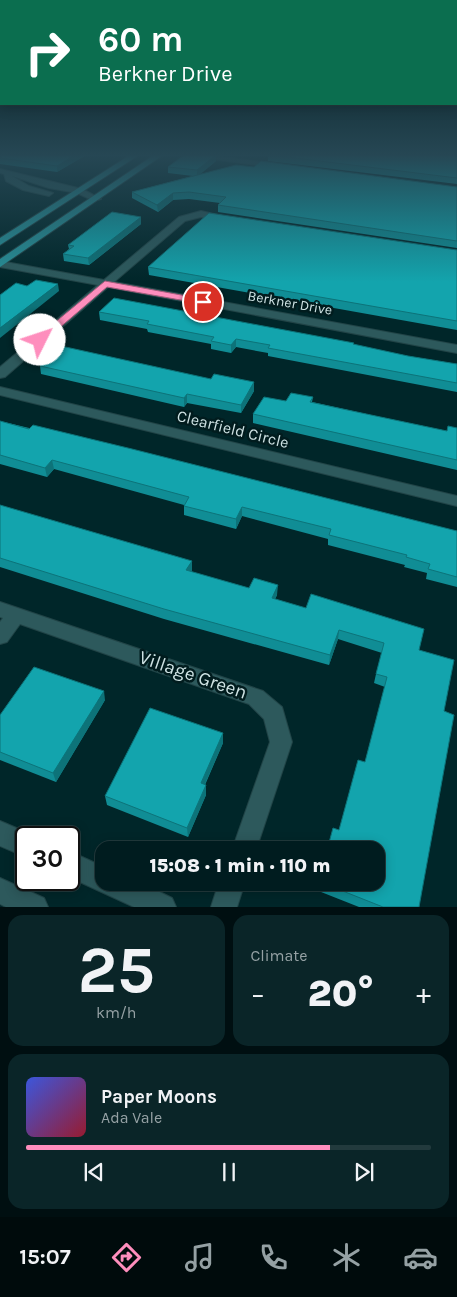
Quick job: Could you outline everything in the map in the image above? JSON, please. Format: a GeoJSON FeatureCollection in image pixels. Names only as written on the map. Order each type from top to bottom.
{"type":"FeatureCollection","features":[{"type":"Feature","properties":{"kind":"main road"},"geometry":{"type":"LineString","coordinates":[[0,242],[69,197]]}},
{"type":"Feature","properties":{"kind":"main road"},"geometry":{"type":"LineString","coordinates":[[0,264],[97,199]]}},
{"type":"Feature","properties":{"kind":"street"},"geometry":{"type":"LineString","coordinates":[[74,197],[97,199]]}},
{"type":"Feature","properties":{"kind":"street"},"geometry":{"type":"LineString","coordinates":[[93,197],[97,199]]}},
{"type":"Feature","properties":{"kind":"street"},"geometry":{"type":"LineString","coordinates":[[0,374],[182,219],[201,214],[239,220]]}},
{"type":"Feature","properties":{"kind":"street","name":"Berkner Drive"},"geometry":{"type":"LineString","coordinates":[[0,264],[457,349]]}},
{"type":"Feature","properties":{"kind":"street","name":"Clearfield Circle"},"geometry":{"type":"LineString","coordinates":[[0,391],[457,501]]}},
{"type":"Feature","properties":{"kind":"street"},"geometry":{"type":"LineString","coordinates":[[0,636],[8,612]]}},
{"type":"Feature","properties":{"kind":"street","name":"Village Green"},"geometry":{"type":"LineString","coordinates":[[8,612],[256,697],[274,714],[281,742],[247,841]]}},
{"type":"Feature","properties":{"kind":"street"},"geometry":{"type":"LineString","coordinates":[[0,833],[15,840]]}},
{"type":"Feature","properties":{"kind":"street"},"geometry":{"type":"LineString","coordinates":[[80,869],[95,876]]}},
{"type":"Feature","properties":{"kind":"street"},"geometry":{"type":"LineString","coordinates":[[0,891],[35,907]]}},
{"type":"Feature","properties":{"kind":"street"},"geometry":{"type":"LineString","coordinates":[[128,891],[163,907]]}},
{"type":"Feature","properties":{"kind":"street"},"geometry":{"type":"LineString","coordinates":[[224,907],[229,891]]}},
{"type":"Feature","properties":{"kind":"building"},"geometry":{"type":"Polygon","coordinates":[[[142,197],[167,197],[157,205],[142,197]]]}},
{"type":"Feature","properties":{"kind":"building"},"geometry":{"type":"Polygon","coordinates":[[[226,197],[457,197],[457,241],[218,205],[226,197]]]}},
{"type":"Feature","properties":{"kind":"building"},"geometry":{"type":"Polygon","coordinates":[[[112,212],[141,217],[88,258],[63,254],[74,246],[68,245],[112,212]]]}},
{"type":"Feature","properties":{"kind":"building"},"geometry":{"type":"Polygon","coordinates":[[[209,213],[457,250],[457,321],[148,267],[209,213]]]}},
{"type":"Feature","properties":{"kind":"building"},"geometry":{"type":"Polygon","coordinates":[[[36,280],[58,284],[0,328],[0,295],[16,283],[27,286],[36,280]]]}},
{"type":"Feature","properties":{"kind":"building"},"geometry":{"type":"Polygon","coordinates":[[[114,298],[457,364],[457,383],[268,348],[270,345],[236,339],[231,345],[211,341],[214,337],[147,324],[149,321],[99,312],[114,298]]]}},
{"type":"Feature","properties":{"kind":"building"},"geometry":{"type":"Polygon","coordinates":[[[61,346],[211,379],[214,374],[254,382],[241,405],[187,394],[184,398],[40,366],[61,346]]]}},
{"type":"Feature","properties":{"kind":"building"},"geometry":{"type":"Polygon","coordinates":[[[291,393],[313,397],[310,402],[371,415],[447,431],[448,426],[457,428],[457,460],[253,414],[264,397],[286,401],[291,393]]]}},
{"type":"Feature","properties":{"kind":"building"},"geometry":{"type":"Polygon","coordinates":[[[0,421],[29,429],[33,425],[457,531],[457,577],[428,569],[430,564],[406,557],[407,555],[329,535],[331,529],[242,507],[236,519],[184,506],[189,497],[52,460],[45,468],[0,455],[0,421]]]}},
{"type":"Feature","properties":{"kind":"building"},"geometry":{"type":"Polygon","coordinates":[[[0,505],[192,561],[186,570],[249,588],[254,578],[278,585],[272,598],[306,608],[311,594],[424,629],[419,650],[454,660],[444,711],[454,715],[419,907],[383,907],[343,891],[385,891],[385,841],[329,841],[333,828],[339,830],[358,760],[365,762],[387,677],[376,674],[384,643],[339,630],[330,655],[164,609],[0,558],[0,505]]]}},
{"type":"Feature","properties":{"kind":"building"},"geometry":{"type":"Polygon","coordinates":[[[34,667],[104,691],[53,773],[0,752],[0,715],[34,667]]]}},
{"type":"Feature","properties":{"kind":"building"},"geometry":{"type":"Polygon","coordinates":[[[150,708],[223,733],[201,783],[206,785],[187,828],[105,796],[150,708]]]}},
{"type":"Feature","properties":{"kind":"route"},"geometry":{"type":"LineString","coordinates":[[40,340],[105,284],[203,302]]}}]}
